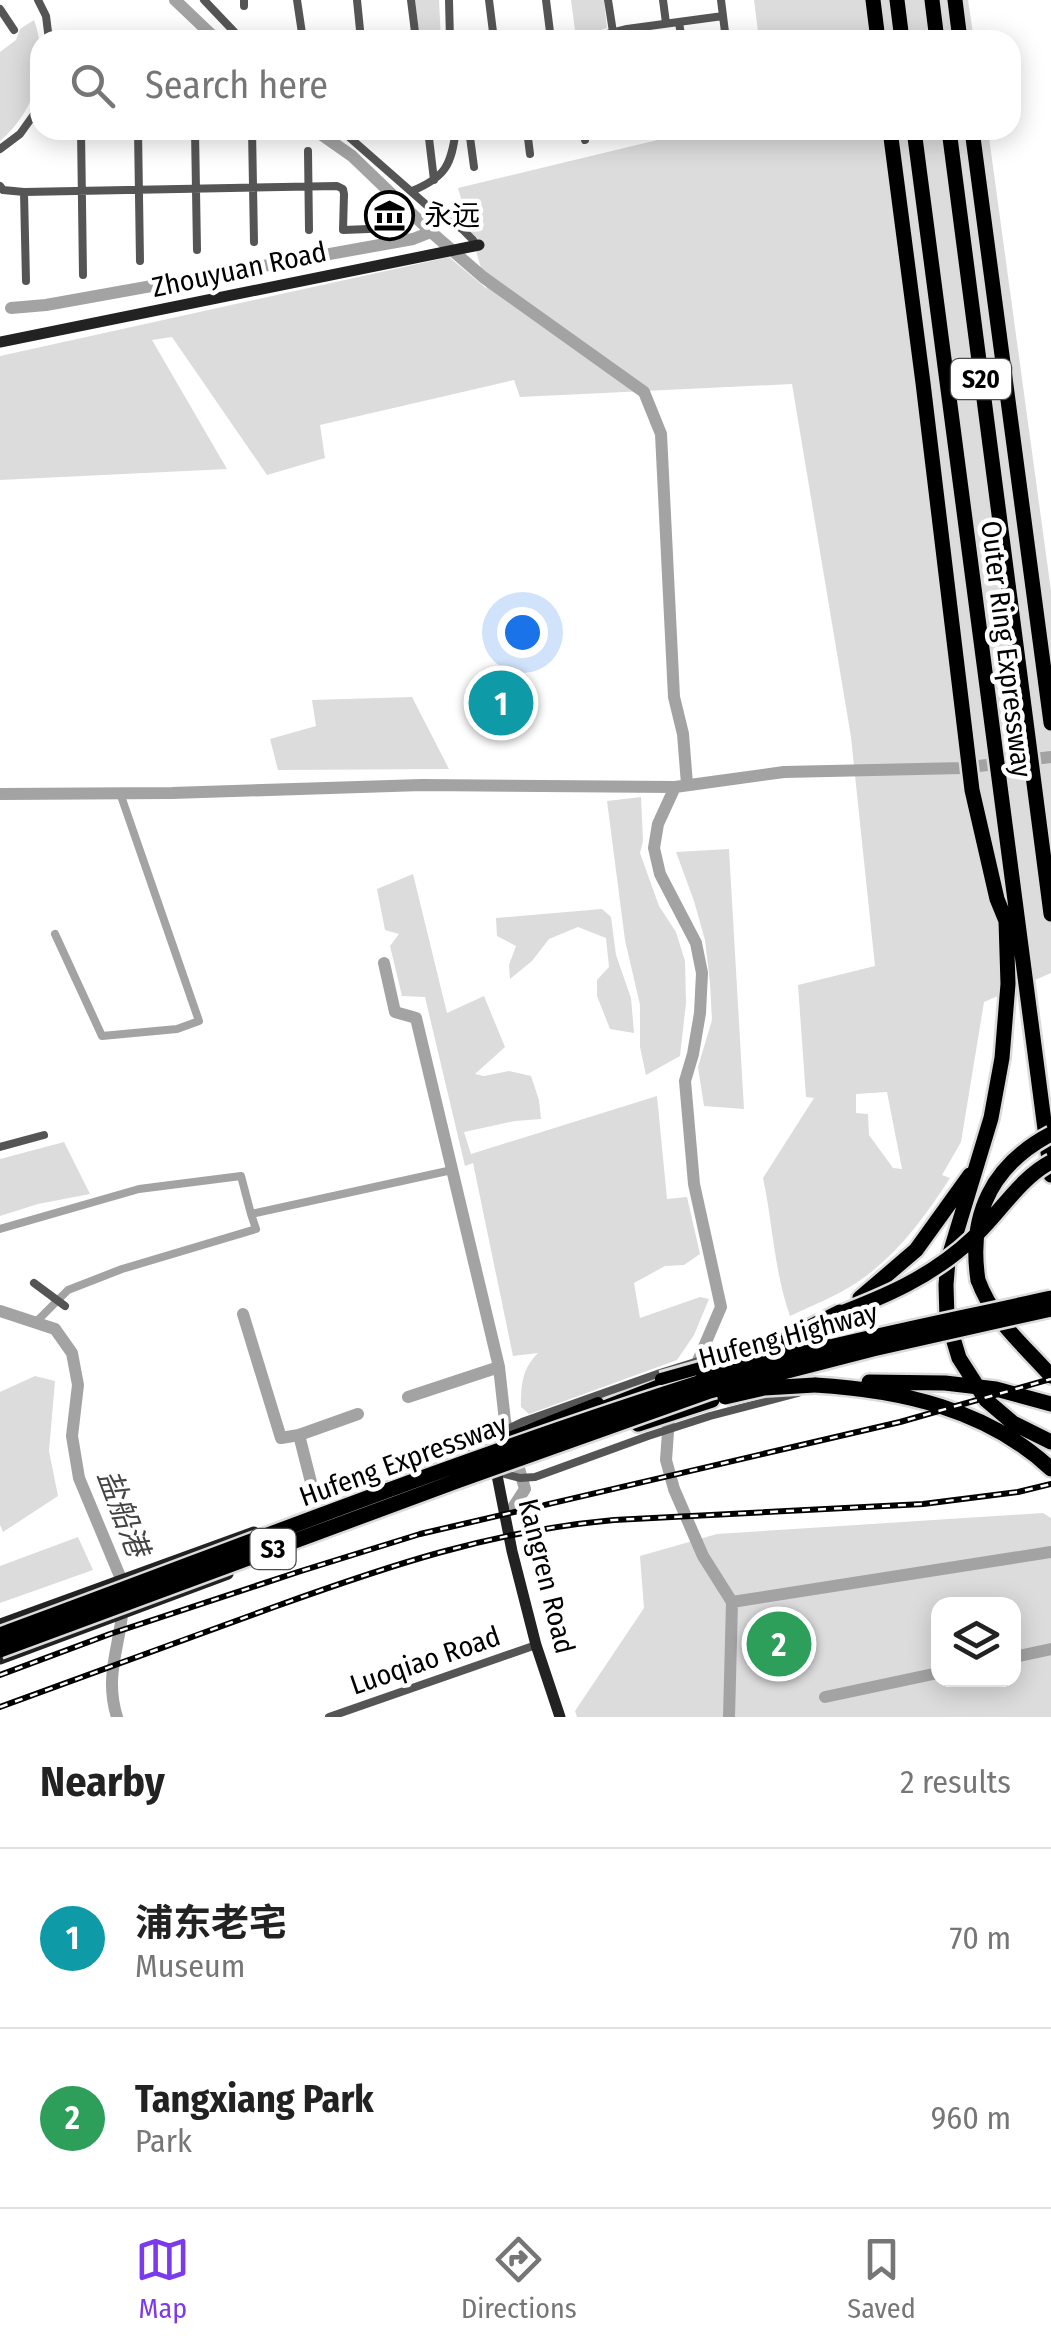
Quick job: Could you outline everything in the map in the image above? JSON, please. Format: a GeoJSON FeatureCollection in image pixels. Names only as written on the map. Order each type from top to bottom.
{"type":"FeatureCollection","features":[{"type":"Feature","properties":{"kind":"highway"},"geometry":{"type":"LineString","coordinates":[[873,0],[877,30]]}},
{"type":"Feature","properties":{"kind":"highway"},"geometry":{"type":"LineString","coordinates":[[897,0],[901,30]]}},
{"type":"Feature","properties":{"kind":"highway"},"geometry":{"type":"LineString","coordinates":[[932,0],[936,30]]}},
{"type":"Feature","properties":{"kind":"highway"},"geometry":{"type":"LineString","coordinates":[[955,0],[959,30]]}},
{"type":"Feature","properties":{"kind":"highway"},"geometry":{"type":"LineString","coordinates":[[891,140],[972,790],[997,899],[1006,921],[1008,984],[1002,1058],[991,1118],[948,1260],[946,1303],[950,1332],[966,1371],[986,1400],[1013,1424],[1051,1442]]}},
{"type":"Feature","properties":{"kind":"highway","name":"Outer Ring Expressway"},"geometry":{"type":"LineString","coordinates":[[915,140],[1051,1174]]}},
{"type":"Feature","properties":{"kind":"highway","name":"Outer Ring Expressway"},"geometry":{"type":"LineString","coordinates":[[950,140],[1051,914]]}},
{"type":"Feature","properties":{"kind":"highway"},"geometry":{"type":"LineString","coordinates":[[973,140],[1051,723]]}},
{"type":"Feature","properties":{"kind":"highway"},"geometry":{"type":"LineString","coordinates":[[1041,838],[1051,853]]}},
{"type":"Feature","properties":{"kind":"highway"},"geometry":{"type":"LineString","coordinates":[[1006,921],[1014,899]]}},
{"type":"Feature","properties":{"kind":"highway"},"geometry":{"type":"LineString","coordinates":[[1051,1134],[1009,1164],[986,1198],[975,1250],[978,1280],[990,1307],[1004,1328],[1051,1376]]}},
{"type":"Feature","properties":{"kind":"highway"},"geometry":{"type":"LineString","coordinates":[[544,1442],[612,1403],[786,1338],[909,1285],[971,1240],[1023,1184],[1051,1162]]}},
{"type":"Feature","properties":{"kind":"highway"},"geometry":{"type":"LineString","coordinates":[[832,1317],[874,1288],[916,1250],[975,1168]]}},
{"type":"Feature","properties":{"kind":"highway","name":"Hufeng Highway"},"geometry":{"type":"LineString","coordinates":[[544,1442],[707,1381],[1051,1295]]}},
{"type":"Feature","properties":{"kind":"highway","name":"Hufeng Highway"},"geometry":{"type":"LineString","coordinates":[[544,1442],[841,1356],[1051,1311]]}},
{"type":"Feature","properties":{"kind":"highway"},"geometry":{"type":"LineString","coordinates":[[544,1442],[628,1428],[712,1400],[764,1388],[866,1382],[944,1384],[996,1389],[1051,1404]]}},
{"type":"Feature","properties":{"kind":"highway"},"geometry":{"type":"LineString","coordinates":[[815,1385],[866,1388],[942,1406],[1016,1442],[1051,1469]]}},
{"type":"Feature","properties":{"kind":"highway","name":"Hufeng Expressway"},"geometry":{"type":"LineString","coordinates":[[0,1635],[544,1442]]}},
{"type":"Feature","properties":{"kind":"highway","name":"Hufeng Expressway"},"geometry":{"type":"LineString","coordinates":[[0,1650],[544,1442]]}},
{"type":"Feature","properties":{"kind":"main road","name":"Zhouyuan Road"},"geometry":{"type":"LineString","coordinates":[[0,342],[311,280],[476,242]]}},
{"type":"Feature","properties":{"kind":"main road"},"geometry":{"type":"LineString","coordinates":[[0,1624],[426,1471],[661,1376],[1051,1295]]}},
{"type":"Feature","properties":{"kind":"main road"},"geometry":{"type":"LineString","coordinates":[[0,1659],[351,1528],[525,1455],[644,1411],[1051,1311]]}},
{"type":"Feature","properties":{"kind":"main road","name":"Kangren Road"},"geometry":{"type":"LineString","coordinates":[[491,1444],[500,1467],[512,1551],[536,1645],[560,1717]]}},
{"type":"Feature","properties":{"kind":"street"},"geometry":{"type":"LineString","coordinates":[[38,0],[48,30]]}},
{"type":"Feature","properties":{"kind":"street"},"geometry":{"type":"LineString","coordinates":[[204,0],[232,30]]}},
{"type":"Feature","properties":{"kind":"street"},"geometry":{"type":"LineString","coordinates":[[297,0],[302,30]]}},
{"type":"Feature","properties":{"kind":"street"},"geometry":{"type":"LineString","coordinates":[[357,0],[361,30]]}},
{"type":"Feature","properties":{"kind":"street"},"geometry":{"type":"LineString","coordinates":[[411,0],[415,30]]}},
{"type":"Feature","properties":{"kind":"street"},"geometry":{"type":"LineString","coordinates":[[449,0],[450,30]]}},
{"type":"Feature","properties":{"kind":"street"},"geometry":{"type":"LineString","coordinates":[[488,0],[492,30]]}},
{"type":"Feature","properties":{"kind":"street"},"geometry":{"type":"LineString","coordinates":[[546,0],[550,30]]}},
{"type":"Feature","properties":{"kind":"street"},"geometry":{"type":"LineString","coordinates":[[608,0],[612,30]]}},
{"type":"Feature","properties":{"kind":"street"},"geometry":{"type":"LineString","coordinates":[[663,0],[666,23]]}},
{"type":"Feature","properties":{"kind":"street"},"geometry":{"type":"LineString","coordinates":[[721,0],[725,30]]}},
{"type":"Feature","properties":{"kind":"street"},"geometry":{"type":"LineString","coordinates":[[0,9],[14,30]]}},
{"type":"Feature","properties":{"kind":"street"},"geometry":{"type":"LineString","coordinates":[[622,30],[723,16]]}},
{"type":"Feature","properties":{"kind":"street"},"geometry":{"type":"LineString","coordinates":[[679,23],[680,30]]}},
{"type":"Feature","properties":{"kind":"street"},"geometry":{"type":"LineString","coordinates":[[0,150],[30,120]]}},
{"type":"Feature","properties":{"kind":"street"},"geometry":{"type":"LineString","coordinates":[[81,140],[83,276]]}},
{"type":"Feature","properties":{"kind":"street"},"geometry":{"type":"LineString","coordinates":[[138,140],[140,262]]}},
{"type":"Feature","properties":{"kind":"street"},"geometry":{"type":"LineString","coordinates":[[196,140],[197,250]]}},
{"type":"Feature","properties":{"kind":"street"},"geometry":{"type":"LineString","coordinates":[[252,140],[254,242]]}},
{"type":"Feature","properties":{"kind":"street"},"geometry":{"type":"LineString","coordinates":[[353,140],[439,216],[476,242]]}},
{"type":"Feature","properties":{"kind":"street"},"geometry":{"type":"LineString","coordinates":[[429,140],[434,180]]}},
{"type":"Feature","properties":{"kind":"street"},"geometry":{"type":"LineString","coordinates":[[412,190],[443,174],[454,140]]}},
{"type":"Feature","properties":{"kind":"street"},"geometry":{"type":"LineString","coordinates":[[470,140],[474,167]]}},
{"type":"Feature","properties":{"kind":"street"},"geometry":{"type":"LineString","coordinates":[[528,140],[530,154]]}},
{"type":"Feature","properties":{"kind":"street"},"geometry":{"type":"LineString","coordinates":[[308,151],[309,230]]}},
{"type":"Feature","properties":{"kind":"street"},"geometry":{"type":"LineString","coordinates":[[0,186],[2,190],[24,192],[337,186],[343,189],[343,230],[369,228]]}},
{"type":"Feature","properties":{"kind":"street"},"geometry":{"type":"LineString","coordinates":[[24,192],[26,281]]}},
{"type":"Feature","properties":{"kind":"street"},"geometry":{"type":"LineString","coordinates":[[0,1147],[44,1135]]}},
{"type":"Feature","properties":{"kind":"street"},"geometry":{"type":"LineString","coordinates":[[34,1283],[65,1306]]}},
{"type":"Feature","properties":{"kind":"street"},"geometry":{"type":"LineString","coordinates":[[500,1467],[520,1478],[535,1477],[710,1416],[798,1394],[801,1362],[790,1332],[661,1376]]}},
{"type":"Feature","properties":{"kind":"street","name":"Luoqiao Road"},"geometry":{"type":"LineString","coordinates":[[330,1717],[536,1645]]}},
{"type":"Feature","properties":{"kind":"shaded area"},"geometry":{"type":"Polygon","coordinates":[[[415,0],[439,0],[440,30],[419,30],[415,0]]]}},
{"type":"Feature","properties":{"kind":"shaded area"},"geometry":{"type":"Polygon","coordinates":[[[571,0],[604,0],[607,28],[575,30],[571,0]]]}},
{"type":"Feature","properties":{"kind":"shaded area"},"geometry":{"type":"Polygon","coordinates":[[[754,0],[968,0],[972,30],[758,30],[754,0]]]}},
{"type":"Feature","properties":{"kind":"shaded area"},"geometry":{"type":"Polygon","coordinates":[[[34,20],[37,30],[30,30],[30,101],[0,141],[0,52],[16,40],[20,29],[34,20]]]}},
{"type":"Feature","properties":{"kind":"shaded area"},"geometry":{"type":"Polygon","coordinates":[[[657,140],[989,140],[1051,591],[1051,973],[984,1002],[961,1142],[942,1175],[950,1178],[927,1211],[874,1270],[841,1292],[790,1316],[763,1178],[814,1098],[806,1097],[798,985],[875,966],[851,737],[792,384],[520,397],[514,380],[320,425],[325,458],[267,475],[172,337],[152,340],[227,469],[0,480],[0,356],[449,257],[487,289],[458,188],[657,140]],[[887,1092],[856,1094],[856,1113],[868,1114],[869,1135],[893,1168],[902,1169],[887,1092]]]}},
{"type":"Feature","properties":{"kind":"shaded area"},"geometry":{"type":"Polygon","coordinates":[[[412,697],[449,769],[278,770],[270,739],[316,726],[312,700],[412,697]]]}},
{"type":"Feature","properties":{"kind":"shaded area"},"geometry":{"type":"Polygon","coordinates":[[[641,797],[640,853],[685,961],[686,1003],[680,1056],[646,1075],[640,1047],[640,1005],[625,940],[607,801],[641,797]]]}},
{"type":"Feature","properties":{"kind":"shaded area"},"geometry":{"type":"Polygon","coordinates":[[[729,849],[744,1109],[704,1106],[698,1067],[712,1020],[710,983],[705,940],[676,852],[729,849]]]}},
{"type":"Feature","properties":{"kind":"shaded area"},"geometry":{"type":"Polygon","coordinates":[[[413,874],[447,1013],[484,996],[505,1047],[475,1074],[509,1071],[531,1076],[539,1100],[541,1119],[464,1132],[471,1154],[657,1096],[667,1199],[687,1197],[700,1254],[684,1265],[665,1266],[634,1283],[640,1318],[700,1297],[709,1299],[694,1335],[677,1360],[529,1414],[521,1407],[524,1377],[538,1353],[513,1356],[473,1163],[465,1166],[425,997],[402,996],[390,946],[399,934],[385,930],[377,889],[413,874]]]}},
{"type":"Feature","properties":{"kind":"shaded area"},"geometry":{"type":"Polygon","coordinates":[[[602,909],[611,917],[616,955],[631,998],[634,1033],[610,1029],[597,996],[597,980],[609,967],[606,938],[578,927],[549,939],[532,961],[510,979],[509,965],[516,946],[497,936],[496,918],[602,909]]]}},
{"type":"Feature","properties":{"kind":"shaded area"},"geometry":{"type":"Polygon","coordinates":[[[64,1142],[90,1194],[0,1216],[0,1159],[64,1142]]]}},
{"type":"Feature","properties":{"kind":"shaded area"},"geometry":{"type":"Polygon","coordinates":[[[35,1376],[55,1381],[49,1451],[58,1496],[3,1532],[0,1392],[35,1376]]]}},
{"type":"Feature","properties":{"kind":"shaded area"},"geometry":{"type":"Polygon","coordinates":[[[1043,1513],[1051,1518],[1051,1717],[577,1717],[575,1711],[644,1608],[640,1556],[717,1534],[1043,1513]]]}},
{"type":"Feature","properties":{"kind":"shaded area"},"geometry":{"type":"Polygon","coordinates":[[[78,1537],[93,1570],[0,1603],[0,1566],[78,1537]]]}},
{"type":"Feature","properties":{"kind":"waterway"},"geometry":{"type":"LineString","coordinates":[[175,0],[206,30]]}},
{"type":"Feature","properties":{"kind":"waterway"},"geometry":{"type":"LineString","coordinates":[[329,140],[352,156],[483,277],[644,392],[661,434],[674,697],[683,734],[687,784]]}},
{"type":"Feature","properties":{"kind":"waterway"},"geometry":{"type":"LineString","coordinates":[[11,308],[413,239],[431,232]]}},
{"type":"Feature","properties":{"kind":"waterway"},"geometry":{"type":"LineString","coordinates":[[0,794],[422,785],[675,787],[784,772],[963,768],[1051,757]]}},
{"type":"Feature","properties":{"kind":"waterway"},"geometry":{"type":"LineString","coordinates":[[675,787],[658,824],[654,848],[660,874],[696,943],[702,973],[700,1013],[685,1081],[694,1184],[721,1307],[694,1370]]}},
{"type":"Feature","properties":{"kind":"waterway"},"geometry":{"type":"LineString","coordinates":[[55,934],[102,1036],[177,1029],[199,1021],[120,793]]}},
{"type":"Feature","properties":{"kind":"waterway"},"geometry":{"type":"LineString","coordinates":[[384,963],[395,1012],[416,1018],[499,1367],[505,1421],[525,1489],[514,1506]]}},
{"type":"Feature","properties":{"kind":"waterway"},"geometry":{"type":"LineString","coordinates":[[0,1229],[139,1189],[241,1176],[251,1214],[452,1170]]}},
{"type":"Feature","properties":{"kind":"waterway"},"geometry":{"type":"LineString","coordinates":[[35,1323],[68,1290],[122,1269],[256,1229],[251,1214]]}},
{"type":"Feature","properties":{"kind":"waterway","name":"盐船港"},"geometry":{"type":"LineString","coordinates":[[0,1311],[55,1329],[72,1353],[78,1385],[72,1436],[79,1478],[124,1586]]}},
{"type":"Feature","properties":{"kind":"waterway"},"geometry":{"type":"LineString","coordinates":[[243,1314],[281,1438],[299,1435],[314,1494]]}},
{"type":"Feature","properties":{"kind":"waterway"},"geometry":{"type":"LineString","coordinates":[[408,1397],[499,1367]]}},
{"type":"Feature","properties":{"kind":"waterway"},"geometry":{"type":"LineString","coordinates":[[299,1435],[358,1414]]}},
{"type":"Feature","properties":{"kind":"waterway"},"geometry":{"type":"LineString","coordinates":[[669,1418],[666,1460],[674,1489],[703,1556],[732,1602],[729,1717]]}},
{"type":"Feature","properties":{"kind":"waterway"},"geometry":{"type":"LineString","coordinates":[[732,1602],[1051,1552]]}},
{"type":"Feature","properties":{"kind":"waterway","name":"盐船港"},"geometry":{"type":"LineString","coordinates":[[117,1717],[112,1674],[123,1606]]}},
{"type":"Feature","properties":{"kind":"waterway"},"geometry":{"type":"LineString","coordinates":[[1021,1655],[1051,1649]]}},
{"type":"Feature","properties":{"kind":"waterway"},"geometry":{"type":"LineString","coordinates":[[825,1697],[931,1674]]}},
{"type":"Feature","properties":{"kind":"railway"},"geometry":{"type":"LineString","coordinates":[[0,1675],[110,1634],[420,1534],[900,1422],[1051,1379]]}},
{"type":"Feature","properties":{"kind":"railway"},"geometry":{"type":"LineString","coordinates":[[0,1707],[358,1578],[441,1552],[525,1532],[614,1520],[923,1504],[1051,1484]]}},
{"type":"Feature","properties":{"kind":"place","name":"永远"},"geometry":{"type":"Point","coordinates":[389,215]}},
{"type":"Feature","properties":{"kind":"place","name":"浦东老宅"},"geometry":{"type":"Point","coordinates":[501,703]}},
{"type":"Feature","properties":{"kind":"place","name":"Tangxiang Park"},"geometry":{"type":"Point","coordinates":[779,1644]}}]}
